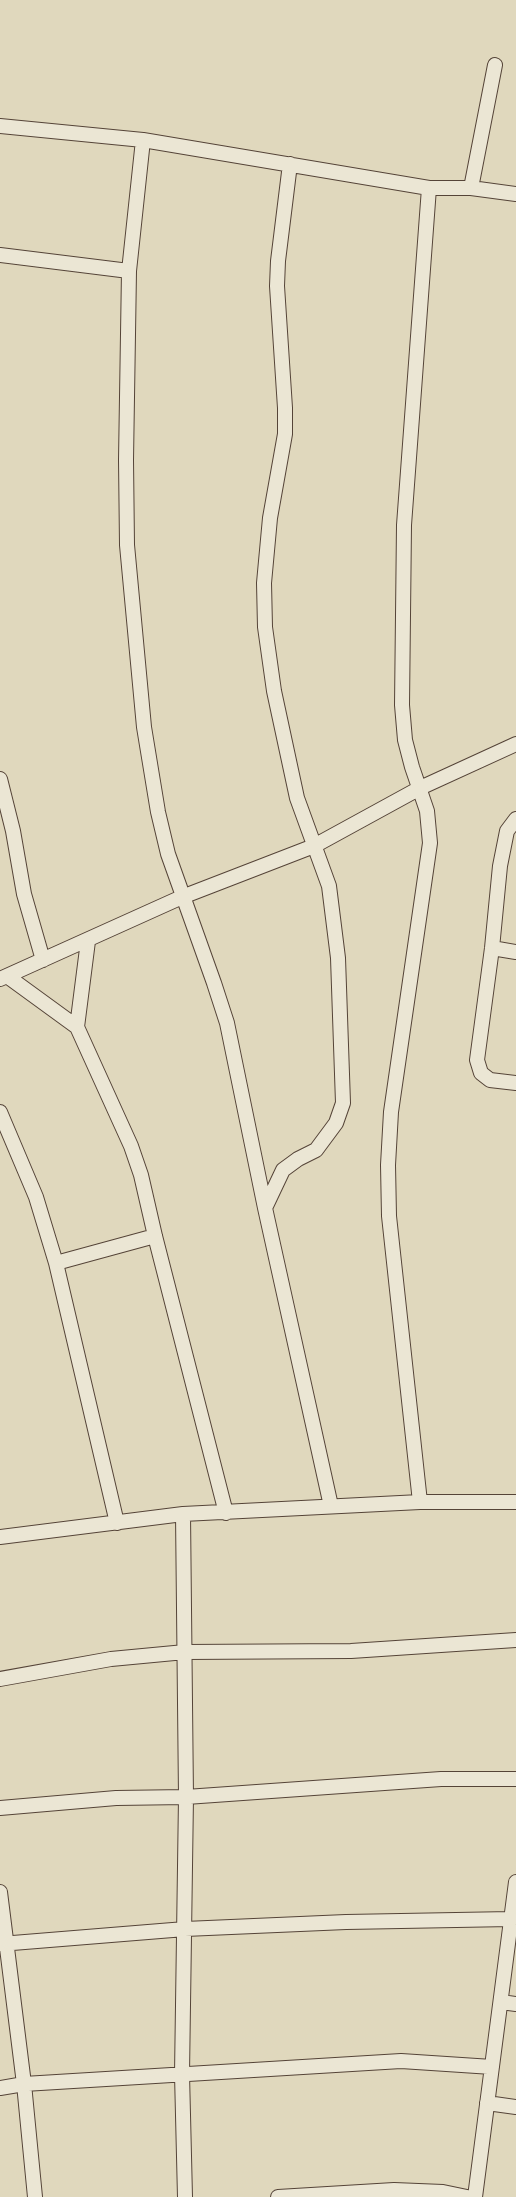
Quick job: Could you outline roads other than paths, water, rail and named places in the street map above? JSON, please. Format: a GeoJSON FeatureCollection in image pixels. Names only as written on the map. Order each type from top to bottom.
{"type":"FeatureCollection","features":[{"type":"Feature","properties":{"kind":"street"},"geometry":{"type":"LineString","coordinates":[[471,188],[495,65]]}},
{"type":"Feature","properties":{"kind":"street"},"geometry":{"type":"LineString","coordinates":[[0,126],[143,140],[429,188],[471,188],[516,194]]}},
{"type":"Feature","properties":{"kind":"street"},"geometry":{"type":"LineString","coordinates":[[143,140],[129,271],[127,524],[144,727],[158,812],[168,854],[227,1023],[265,1208],[332,1506]]}},
{"type":"Feature","properties":{"kind":"street"},"geometry":{"type":"LineString","coordinates":[[265,1208],[283,1170],[316,1150],[336,1123],[343,1103],[338,958],[329,886],[297,798],[285,751],[265,627],[264,583],[270,518],[285,434],[277,286],[290,164]]}},
{"type":"Feature","properties":{"kind":"street"},"geometry":{"type":"LineString","coordinates":[[420,1502],[389,1216],[387,1166],[391,1112],[430,843],[427,811],[411,767],[405,740],[402,705],[404,525],[429,188]]}},
{"type":"Feature","properties":{"kind":"street"},"geometry":{"type":"LineString","coordinates":[[0,255],[129,271]]}},
{"type":"Feature","properties":{"kind":"street"},"geometry":{"type":"LineString","coordinates":[[4,978],[182,897],[314,846],[420,788],[516,744]]}},
{"type":"Feature","properties":{"kind":"street"},"geometry":{"type":"LineString","coordinates":[[0,779],[13,831],[24,894],[43,960]]}},
{"type":"Feature","properties":{"kind":"street"},"geometry":{"type":"LineString","coordinates":[[516,819],[507,831],[500,866],[477,1060],[481,1073],[489,1080],[516,1083]]}},
{"type":"Feature","properties":{"kind":"street"},"geometry":{"type":"LineString","coordinates":[[88,940],[77,1027],[131,1146],[141,1175],[226,1513]]}},
{"type":"Feature","properties":{"kind":"street"},"geometry":{"type":"LineString","coordinates":[[492,948],[516,952]]}},
{"type":"Feature","properties":{"kind":"street"},"geometry":{"type":"LineString","coordinates":[[4,978],[77,1027]]}},
{"type":"Feature","properties":{"kind":"street"},"geometry":{"type":"LineString","coordinates":[[0,1112],[36,1197],[56,1263],[117,1523]]}},
{"type":"Feature","properties":{"kind":"street"},"geometry":{"type":"LineString","coordinates":[[56,1263],[155,1236]]}},
{"type":"Feature","properties":{"kind":"street"},"geometry":{"type":"LineString","coordinates":[[0,1537],[183,1514],[420,1502],[516,1502]]}},
{"type":"Feature","properties":{"kind":"street"},"geometry":{"type":"LineString","coordinates":[[183,1514],[186,1797],[182,2074],[185,2197]]}},
{"type":"Feature","properties":{"kind":"street"},"geometry":{"type":"LineString","coordinates":[[0,1679],[111,1659],[185,1652],[351,1652],[516,1640]]}},
{"type":"Feature","properties":{"kind":"street"},"geometry":{"type":"LineString","coordinates":[[0,1808],[116,1798],[186,1797],[441,1779],[516,1779]]}},
{"type":"Feature","properties":{"kind":"street"},"geometry":{"type":"LineString","coordinates":[[475,2197],[511,1919],[515,1904],[516,1882]]}},
{"type":"Feature","properties":{"kind":"street"},"geometry":{"type":"LineString","coordinates":[[0,1892],[3,1944],[24,2085],[35,2197]]}},
{"type":"Feature","properties":{"kind":"street"},"geometry":{"type":"LineString","coordinates":[[3,1944],[185,1929],[346,1922],[511,1919]]}},
{"type":"Feature","properties":{"kind":"street"},"geometry":{"type":"LineString","coordinates":[[501,2002],[516,2004]]}},
{"type":"Feature","properties":{"kind":"street"},"geometry":{"type":"LineString","coordinates":[[0,2088],[401,2061],[492,2067]]}},
{"type":"Feature","properties":{"kind":"street"},"geometry":{"type":"LineString","coordinates":[[487,2103],[516,2108]]}},
{"type":"Feature","properties":{"kind":"street"},"geometry":{"type":"LineString","coordinates":[[278,2197],[394,2190],[443,2192],[467,2197]]}}]}
